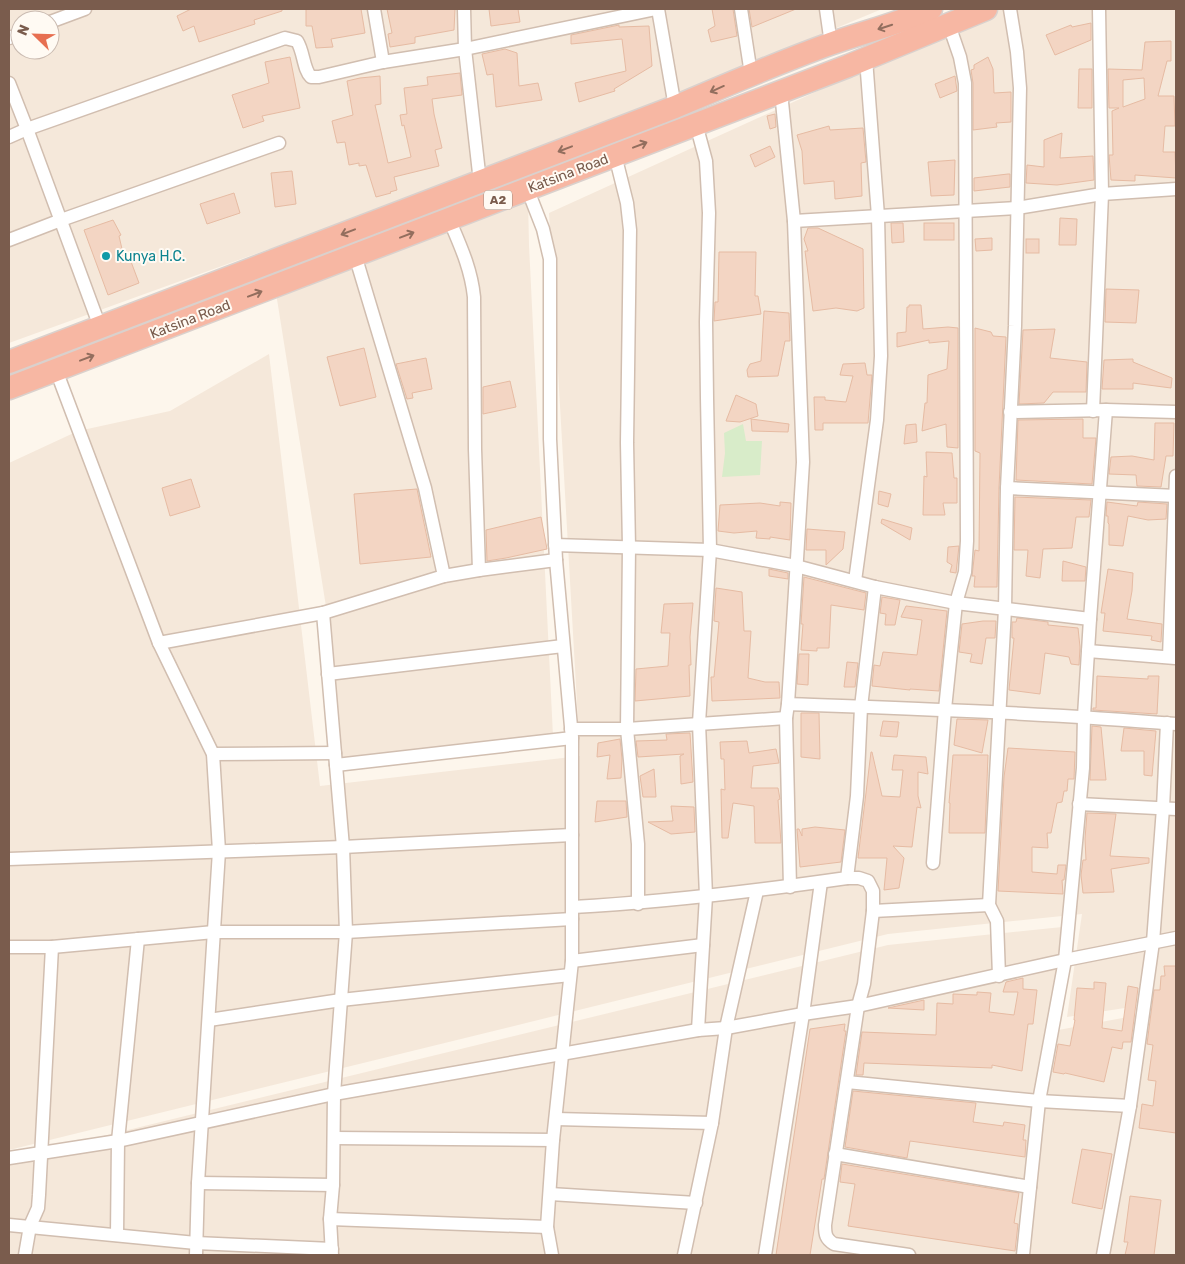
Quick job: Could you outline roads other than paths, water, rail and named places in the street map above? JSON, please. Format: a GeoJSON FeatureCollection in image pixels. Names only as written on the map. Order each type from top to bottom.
{"type":"FeatureCollection","features":[{"type":"Feature","properties":{"kind":"highway","name":"Katsina Road"},"geometry":{"type":"LineString","coordinates":[[9,362],[675,107],[751,74],[908,14],[930,9]]}},
{"type":"Feature","properties":{"kind":"highway","name":"Katsina Road"},"geometry":{"type":"LineString","coordinates":[[9,388],[866,59],[986,9]]}},
{"type":"Feature","properties":{"kind":"street"},"geometry":{"type":"LineString","coordinates":[[60,18],[85,9]]}},
{"type":"Feature","properties":{"kind":"street"},"geometry":{"type":"LineString","coordinates":[[374,9],[383,62]]}},
{"type":"Feature","properties":{"kind":"street"},"geometry":{"type":"LineString","coordinates":[[464,9],[466,49],[480,182]]}},
{"type":"Feature","properties":{"kind":"street"},"geometry":{"type":"LineString","coordinates":[[9,137],[285,38],[297,41],[302,50],[306,72],[311,77],[319,77],[383,62],[466,49],[657,9],[675,107]]}},
{"type":"Feature","properties":{"kind":"street"},"geometry":{"type":"LineString","coordinates":[[741,9],[751,74]]}},
{"type":"Feature","properties":{"kind":"street"},"geometry":{"type":"LineString","coordinates":[[826,9],[831,44]]}},
{"type":"Feature","properties":{"kind":"street"},"geometry":{"type":"LineString","coordinates":[[999,976],[997,920],[989,905],[1005,609],[1007,488],[1015,326],[1020,88],[1017,52],[1010,9]]}},
{"type":"Feature","properties":{"kind":"street"},"geometry":{"type":"LineString","coordinates":[[1093,411],[1102,194],[1099,9]]}},
{"type":"Feature","properties":{"kind":"street"},"geometry":{"type":"LineString","coordinates":[[933,862],[945,709],[956,603],[965,572],[967,540],[965,83],[960,57],[949,25]]}},
{"type":"Feature","properties":{"kind":"street"},"geometry":{"type":"LineString","coordinates":[[855,581],[877,420],[881,356],[878,216],[866,59]]}},
{"type":"Feature","properties":{"kind":"street"},"geometry":{"type":"LineString","coordinates":[[9,83],[100,327]]}},
{"type":"Feature","properties":{"kind":"street"},"geometry":{"type":"LineString","coordinates":[[780,92],[794,221],[803,462],[786,718],[790,886]]}},
{"type":"Feature","properties":{"kind":"street"},"geometry":{"type":"LineString","coordinates":[[696,124],[706,161],[709,189],[706,398],[710,550],[699,723],[706,896],[698,1030]]}},
{"type":"Feature","properties":{"kind":"street"},"geometry":{"type":"LineString","coordinates":[[9,240],[279,142]]}},
{"type":"Feature","properties":{"kind":"street"},"geometry":{"type":"LineString","coordinates":[[615,155],[627,203],[630,230],[627,443],[629,547],[627,729],[638,844],[638,904]]}},
{"type":"Feature","properties":{"kind":"street"},"geometry":{"type":"LineString","coordinates":[[527,188],[543,230],[550,259],[550,439],[556,560],[572,734],[572,961],[553,1140],[547,1227],[552,1255]]}},
{"type":"Feature","properties":{"kind":"street"},"geometry":{"type":"LineString","coordinates":[[794,221],[1017,208],[1102,194],[1176,189]]}},
{"type":"Feature","properties":{"kind":"street"},"geometry":{"type":"LineString","coordinates":[[449,219],[468,264],[474,297],[475,448],[479,570]]}},
{"type":"Feature","properties":{"kind":"street"},"geometry":{"type":"LineString","coordinates":[[355,255],[425,488],[444,576]]}},
{"type":"Feature","properties":{"kind":"street"},"geometry":{"type":"LineString","coordinates":[[56,370],[159,643],[213,754],[219,851],[198,1183],[196,1249]]}},
{"type":"Feature","properties":{"kind":"street"},"geometry":{"type":"LineString","coordinates":[[1010,412],[1106,410],[1176,412]]}},
{"type":"Feature","properties":{"kind":"street"},"geometry":{"type":"LineString","coordinates":[[1023,1255],[1039,1101],[1065,960],[1083,768],[1090,619],[1106,410]]}},
{"type":"Feature","properties":{"kind":"street"},"geometry":{"type":"LineString","coordinates":[[1088,651],[1172,657],[1176,476]]}},
{"type":"Feature","properties":{"kind":"street"},"geometry":{"type":"LineString","coordinates":[[1007,488],[1176,496]]}},
{"type":"Feature","properties":{"kind":"street"},"geometry":{"type":"LineString","coordinates":[[556,545],[710,550],[796,566],[875,587],[956,603],[1090,619]]}},
{"type":"Feature","properties":{"kind":"street"},"geometry":{"type":"LineString","coordinates":[[159,643],[322,613],[444,576],[556,560]]}},
{"type":"Feature","properties":{"kind":"street"},"geometry":{"type":"LineString","coordinates":[[847,878],[857,796],[861,706],[875,587]]}},
{"type":"Feature","properties":{"kind":"street"},"geometry":{"type":"LineString","coordinates":[[9,1225],[117,1235],[196,1249],[332,1252],[330,1219],[333,1185],[334,1094],[346,932],[343,847],[322,613]]}},
{"type":"Feature","properties":{"kind":"street"},"geometry":{"type":"LineString","coordinates":[[328,674],[563,646]]}},
{"type":"Feature","properties":{"kind":"street"},"geometry":{"type":"LineString","coordinates":[[788,704],[945,709],[1084,716],[1172,723],[1163,808],[1153,942],[1130,1106],[1104,1255]]}},
{"type":"Feature","properties":{"kind":"street"},"geometry":{"type":"LineString","coordinates":[[213,754],[336,759],[572,734],[699,723],[786,718]]}},
{"type":"Feature","properties":{"kind":"street"},"geometry":{"type":"LineString","coordinates":[[1080,804],[1176,809]]}},
{"type":"Feature","properties":{"kind":"street"},"geometry":{"type":"LineString","coordinates":[[9,859],[343,847],[572,835]]}},
{"type":"Feature","properties":{"kind":"street"},"geometry":{"type":"LineString","coordinates":[[9,947],[52,947],[214,932],[346,932],[572,913],[758,891],[847,878],[859,878],[868,881],[873,891],[873,911],[864,984],[858,1006],[834,1154],[825,1235],[834,1244],[908,1255]]}},
{"type":"Feature","properties":{"kind":"street"},"geometry":{"type":"LineString","coordinates":[[766,1255],[821,882]]}},
{"type":"Feature","properties":{"kind":"street"},"geometry":{"type":"LineString","coordinates":[[684,1255],[712,1123],[726,1028],[758,891]]}},
{"type":"Feature","properties":{"kind":"street"},"geometry":{"type":"LineString","coordinates":[[873,911],[989,905]]}},
{"type":"Feature","properties":{"kind":"street"},"geometry":{"type":"LineString","coordinates":[[9,1158],[118,1141],[334,1094],[698,1030],[726,1028],[858,1006],[1065,960],[1176,938]]}},
{"type":"Feature","properties":{"kind":"street"},"geometry":{"type":"LineString","coordinates":[[117,1235],[118,1141],[138,939]]}},
{"type":"Feature","properties":{"kind":"street"},"geometry":{"type":"LineString","coordinates":[[572,961],[703,945]]}},
{"type":"Feature","properties":{"kind":"street"},"geometry":{"type":"LineString","coordinates":[[25,1255],[30,1226],[38,1208],[52,947]]}},
{"type":"Feature","properties":{"kind":"street"},"geometry":{"type":"LineString","coordinates":[[209,1020],[341,1000],[570,975]]}},
{"type":"Feature","properties":{"kind":"street"},"geometry":{"type":"LineString","coordinates":[[847,1082],[1039,1101],[1130,1106]]}},
{"type":"Feature","properties":{"kind":"street"},"geometry":{"type":"LineString","coordinates":[[556,1119],[712,1123]]}},
{"type":"Feature","properties":{"kind":"street"},"geometry":{"type":"LineString","coordinates":[[334,1138],[553,1140]]}},
{"type":"Feature","properties":{"kind":"street"},"geometry":{"type":"LineString","coordinates":[[834,1154],[1030,1187]]}},
{"type":"Feature","properties":{"kind":"street"},"geometry":{"type":"LineString","coordinates":[[198,1183],[333,1185]]}},
{"type":"Feature","properties":{"kind":"street"},"geometry":{"type":"LineString","coordinates":[[550,1194],[696,1203]]}},
{"type":"Feature","properties":{"kind":"street"},"geometry":{"type":"LineString","coordinates":[[330,1219],[547,1227]]}},
{"type":"Feature","properties":{"kind":"place","name":"Kunya H.C."},"geometry":{"type":"Point","coordinates":[106,256]}}]}
